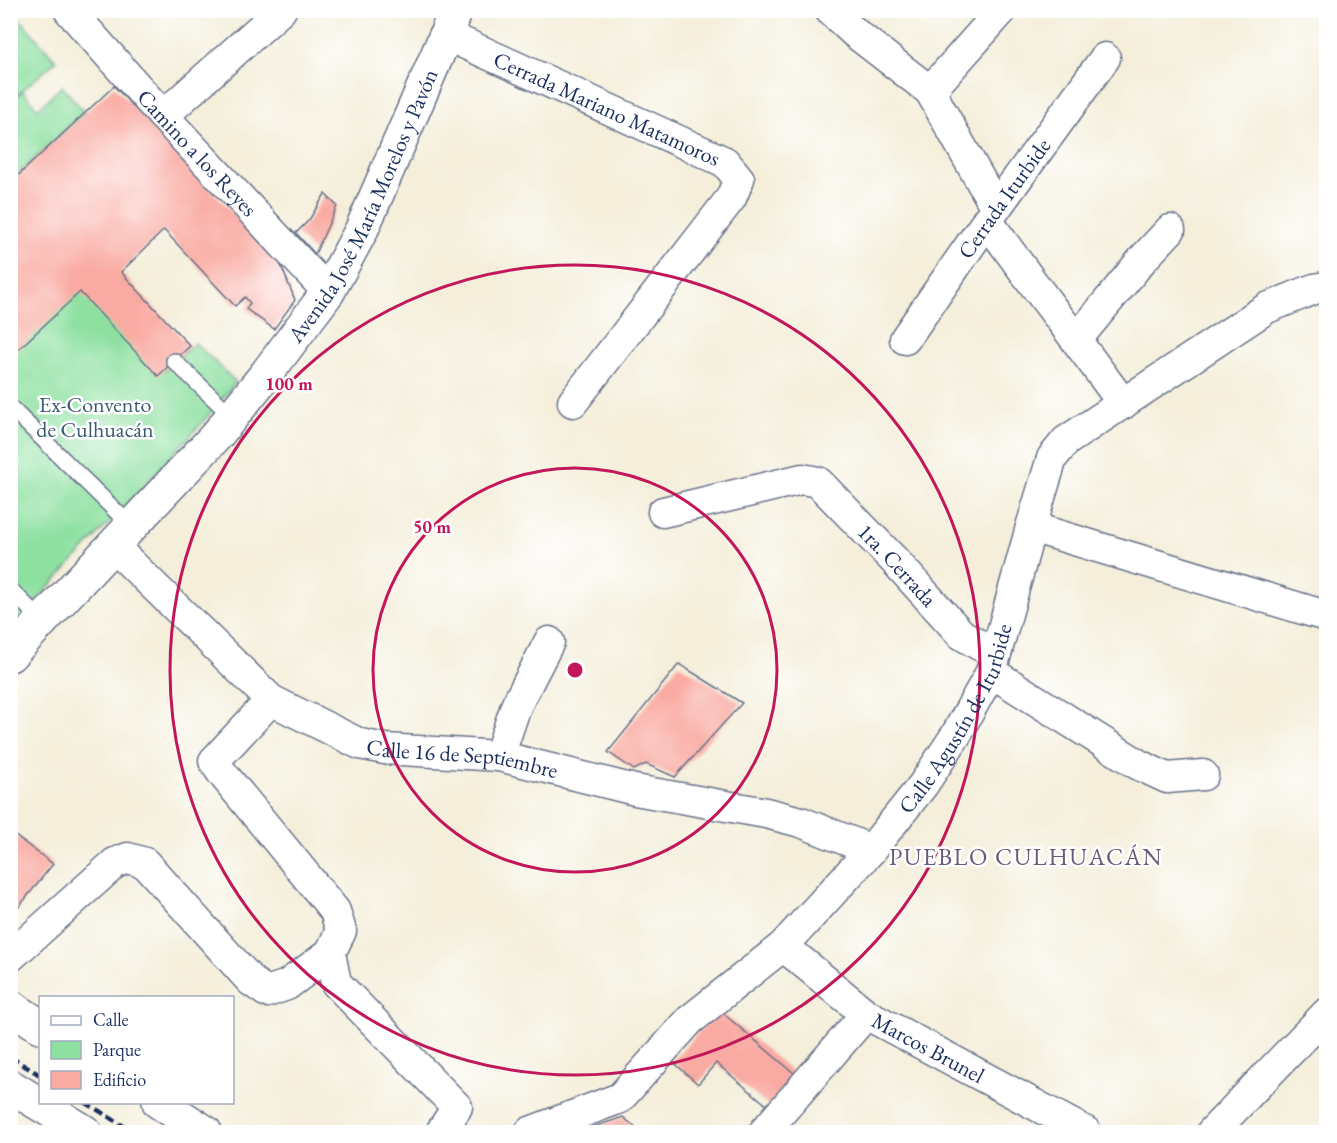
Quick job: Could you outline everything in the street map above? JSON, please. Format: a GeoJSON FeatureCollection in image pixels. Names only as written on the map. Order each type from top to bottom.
{"type":"FeatureCollection","features":[{"type":"Feature","properties":{"kind":"street"},"geometry":{"type":"LineString","coordinates":[[163,116],[281,10]]}},
{"type":"Feature","properties":{"kind":"street"},"geometry":{"type":"LineString","coordinates":[[830,10],[855,33],[930,90],[991,214],[1022,271],[1077,339],[1123,404]]}},
{"type":"Feature","properties":{"kind":"street"},"geometry":{"type":"LineString","coordinates":[[930,90],[1002,10]]}},
{"type":"Feature","properties":{"kind":"street","name":"Camino a los Reyes"},"geometry":{"type":"LineString","coordinates":[[77,13],[163,116],[328,292]]}},
{"type":"Feature","properties":{"kind":"street","name":"Avenida José María Morelos y Pavón"},"geometry":{"type":"LineString","coordinates":[[10,656],[123,537],[232,416],[328,292],[361,231],[450,23]]}},
{"type":"Feature","properties":{"kind":"street","name":"Cerrada Mariano Matamoros"},"geometry":{"type":"LineString","coordinates":[[450,23],[724,162],[739,179],[731,198],[573,402]]}},
{"type":"Feature","properties":{"kind":"street","name":"Cerrada Iturbide"},"geometry":{"type":"LineString","coordinates":[[905,339],[991,214],[1106,58]]}},
{"type":"Feature","properties":{"kind":"street"},"geometry":{"type":"LineString","coordinates":[[1077,339],[1142,260],[1170,230]]}},
{"type":"Feature","properties":{"kind":"street","name":"Calle Agustín de Iturbide"},"geometry":{"type":"LineString","coordinates":[[530,1132],[620,1098],[690,1020],[783,946],[871,850],[923,785],[956,735],[994,661],[1052,458],[1066,441],[1268,308],[1314,289],[1326,287]]}},
{"type":"Feature","properties":{"kind":"street","name":"1ra. Cerrada"},"geometry":{"type":"LineString","coordinates":[[663,512],[802,479],[818,482],[895,561],[960,634],[979,645],[994,661],[1139,765],[1167,778],[1203,775]]}},
{"type":"Feature","properties":{"kind":"street"},"geometry":{"type":"LineString","coordinates":[[1031,527],[1326,616]]}},
{"type":"Feature","properties":{"kind":"street","name":"Calle 16 de Septiembre"},"geometry":{"type":"LineString","coordinates":[[123,537],[271,700],[360,744],[385,749],[499,756],[635,790],[766,813],[801,822],[871,850]]}},
{"type":"Feature","properties":{"kind":"street"},"geometry":{"type":"LineString","coordinates":[[499,756],[516,706],[549,642]]}},
{"type":"Feature","properties":{"kind":"street"},"geometry":{"type":"LineString","coordinates":[[10,957],[115,863],[128,858],[146,863],[251,981],[267,992],[287,986],[330,953],[341,931],[335,911],[214,761],[271,700]]}},
{"type":"Feature","properties":{"kind":"street","name":"Marcos Brunel"},"geometry":{"type":"LineString","coordinates":[[783,946],[866,1014],[1086,1132]]}},
{"type":"Feature","properties":{"kind":"street"},"geometry":{"type":"LineString","coordinates":[[330,953],[336,983],[457,1107],[441,1132]]}},
{"type":"Feature","properties":{"kind":"street"},"geometry":{"type":"LineString","coordinates":[[10,1006],[39,1025]]}},
{"type":"Feature","properties":{"kind":"street"},"geometry":{"type":"LineString","coordinates":[[764,1132],[866,1014]]}},
{"type":"Feature","properties":{"kind":"street"},"geometry":{"type":"LineString","coordinates":[[1212,1132],[1326,1014]]}},
{"type":"Feature","properties":{"kind":"street"},"geometry":{"type":"LineString","coordinates":[[10,1086],[39,1104]]}},
{"type":"Feature","properties":{"kind":"street"},"geometry":{"type":"LineString","coordinates":[[39,1104],[85,1132]]}},
{"type":"Feature","properties":{"kind":"street"},"geometry":{"type":"LineString","coordinates":[[162,1104],[205,1132]]}},
{"type":"Feature","properties":{"kind":"lane"},"geometry":{"type":"LineString","coordinates":[[174,362],[232,416]]}},
{"type":"Feature","properties":{"kind":"lane"},"geometry":{"type":"LineString","coordinates":[[10,406],[123,537]]}},
{"type":"Feature","properties":{"kind":"lane"},"geometry":{"type":"LineString","coordinates":[[10,589],[43,622]]}},
{"type":"Feature","properties":{"kind":"green space"},"geometry":{"type":"Polygon","coordinates":[[[10,11],[13,11],[56,61],[11,100],[10,11]]]}},
{"type":"Feature","properties":{"kind":"green space"},"geometry":{"type":"Polygon","coordinates":[[[62,86],[84,112],[11,181],[11,101],[23,91],[38,109],[62,86]]]}},
{"type":"Feature","properties":{"kind":"green space","name":"Ex-Convento de Culhuacán"},"geometry":{"type":"Polygon","coordinates":[[[10,204],[165,371],[195,343],[236,382],[202,423],[11,628],[10,204]]]}},
{"type":"Feature","properties":{"kind":"building"},"geometry":{"type":"Polygon","coordinates":[[[114,86],[280,263],[295,300],[274,329],[246,309],[250,303],[245,297],[235,306],[164,230],[121,272],[190,346],[158,376],[80,292],[10,357],[10,183],[114,86]]]}},
{"type":"Feature","properties":{"kind":"building"},"geometry":{"type":"Polygon","coordinates":[[[325,194],[337,206],[315,254],[296,233],[309,220],[325,194]]]}},
{"type":"Feature","properties":{"kind":"building"},"geometry":{"type":"Polygon","coordinates":[[[679,664],[742,703],[675,777],[646,764],[634,770],[608,752],[679,664]]]}},
{"type":"Feature","properties":{"kind":"building"},"geometry":{"type":"Polygon","coordinates":[[[10,832],[53,864],[10,918],[10,832]]]}},
{"type":"Feature","properties":{"kind":"building"},"geometry":{"type":"Polygon","coordinates":[[[719,1010],[795,1074],[768,1106],[716,1063],[698,1084],[672,1061],[719,1010]]]}},
{"type":"Feature","properties":{"kind":"building"},"geometry":{"type":"Polygon","coordinates":[[[623,1117],[641,1132],[579,1132],[623,1117]]]}},
{"type":"Feature","properties":{"kind":"railway"},"geometry":{"type":"LineString","coordinates":[[10,1057],[39,1074]]}},
{"type":"Feature","properties":{"kind":"railway"},"geometry":{"type":"LineString","coordinates":[[88,1104],[133,1132]]}},
{"type":"Feature","properties":{"kind":"district","name":"PUEBLO CULHUACÁN"},"geometry":{"type":"Point","coordinates":[1026,856]}}]}
